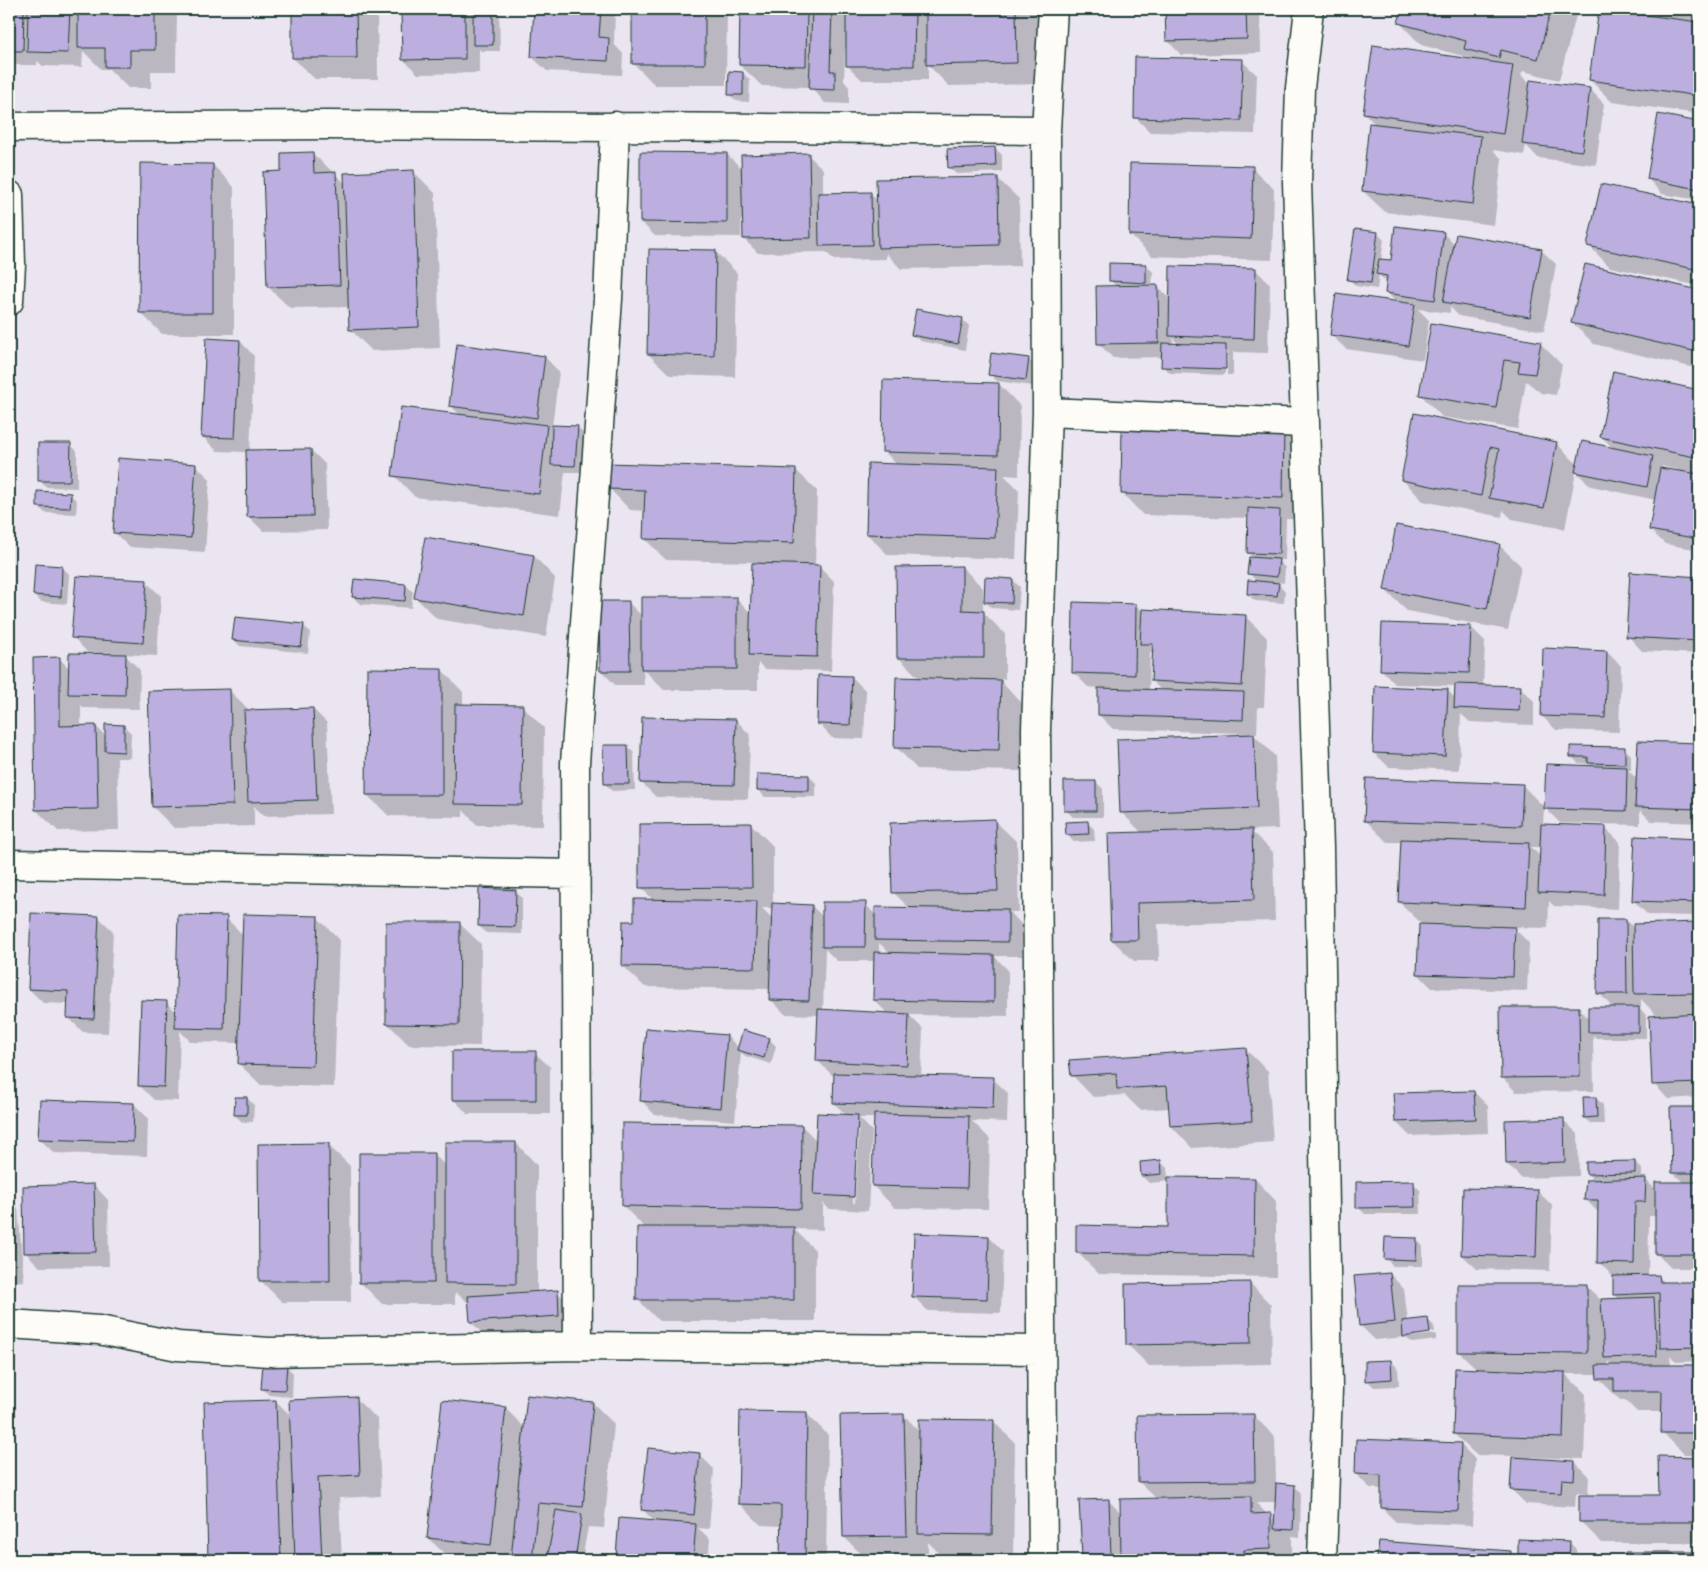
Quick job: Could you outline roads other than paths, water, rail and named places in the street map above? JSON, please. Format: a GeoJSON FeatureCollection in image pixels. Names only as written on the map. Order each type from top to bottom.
{"type":"FeatureCollection","features":[{"type":"Feature","properties":{"kind":"street"},"geometry":{"type":"LineString","coordinates":[[1044,1560],[1040,1350],[1036,729],[1047,412],[1046,130],[1052,9]]}},
{"type":"Feature","properties":{"kind":"street"},"geometry":{"type":"LineString","coordinates":[[1309,9],[1300,88],[1297,182],[1303,423],[1319,848],[1328,1389],[1322,1560]]}},
{"type":"Feature","properties":{"kind":"street"},"geometry":{"type":"LineString","coordinates":[[9,127],[327,125],[1046,130]]}},
{"type":"Feature","properties":{"kind":"street"},"geometry":{"type":"LineString","coordinates":[[578,1346],[575,763],[608,309],[616,126]]}},
{"type":"Feature","properties":{"kind":"street"},"geometry":{"type":"LineString","coordinates":[[9,195],[11,264],[9,301]]}},
{"type":"Feature","properties":{"kind":"street"},"geometry":{"type":"LineString","coordinates":[[1047,412],[1303,423]]}},
{"type":"Feature","properties":{"kind":"street"},"geometry":{"type":"LineString","coordinates":[[9,864],[576,874]]}},
{"type":"Feature","properties":{"kind":"street"},"geometry":{"type":"LineString","coordinates":[[9,1324],[99,1330],[178,1346],[269,1352],[578,1346],[1040,1350]]}}]}
